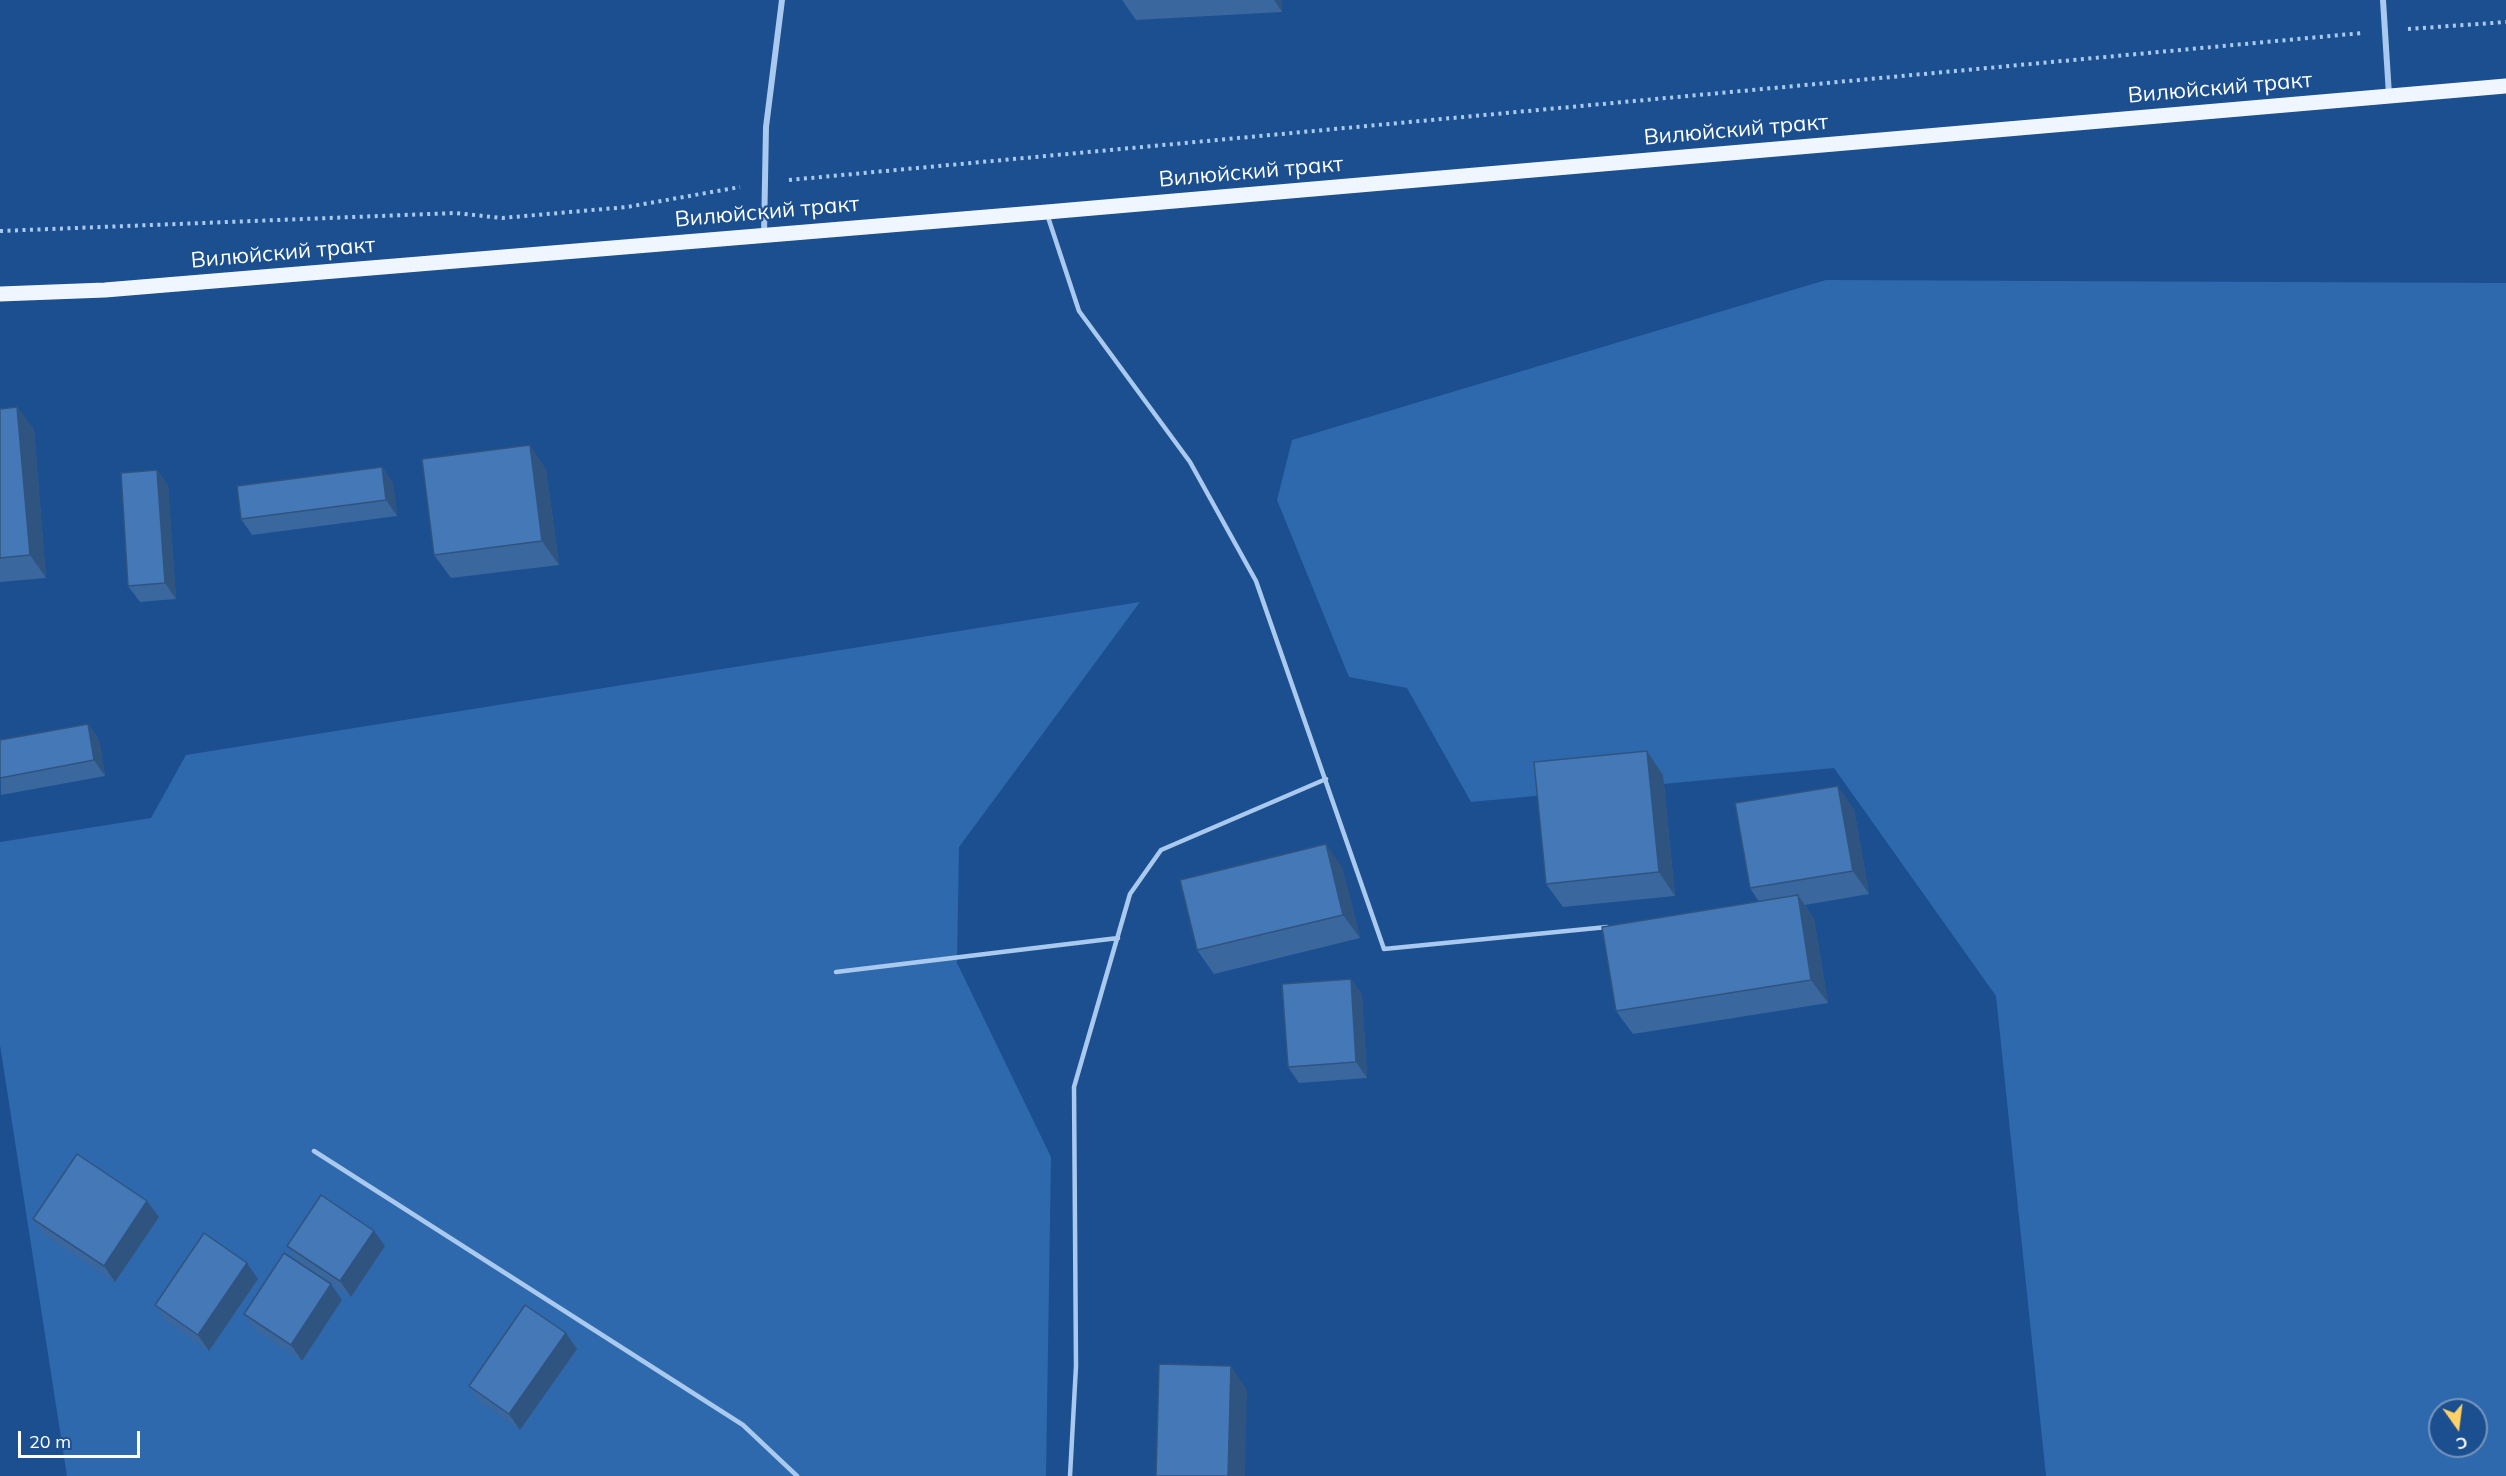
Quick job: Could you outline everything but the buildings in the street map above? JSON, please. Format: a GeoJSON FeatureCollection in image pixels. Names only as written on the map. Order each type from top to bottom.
{"type":"FeatureCollection","features":[{"type":"Feature","properties":{"kind":"main road","name":"Вилюйский тракт"},"geometry":{"type":"LineString","coordinates":[[0,294],[105,290],[1047,212],[2506,86]]}},
{"type":"Feature","properties":{"kind":"street"},"geometry":{"type":"LineString","coordinates":[[764,234],[766,127],[783,0]]}},
{"type":"Feature","properties":{"kind":"street"},"geometry":{"type":"LineString","coordinates":[[2383,0],[2389,96]]}},
{"type":"Feature","properties":{"kind":"lane"},"geometry":{"type":"LineString","coordinates":[[1047,212],[1080,311],[1190,462],[1256,581],[1384,949],[1620,926]]}},
{"type":"Feature","properties":{"kind":"lane"},"geometry":{"type":"LineString","coordinates":[[1070,1476],[1076,1366],[1074,1087],[1130,894],[1161,850],[1326,779]]}},
{"type":"Feature","properties":{"kind":"lane"},"geometry":{"type":"LineString","coordinates":[[836,972],[1118,938]]}},
{"type":"Feature","properties":{"kind":"lane"},"geometry":{"type":"LineString","coordinates":[[314,1151],[743,1425],[797,1476]]}},
{"type":"Feature","properties":{"kind":"path"},"geometry":{"type":"LineString","coordinates":[[0,231],[455,213],[501,218],[627,207],[765,183],[2385,31],[2506,22]]}},
{"type":"Feature","properties":{"kind":"shaded area"},"geometry":{"type":"Polygon","coordinates":[[[1826,280],[2506,283],[2506,1476],[2046,1476],[1996,996],[1834,768],[1471,802],[1407,688],[1349,677],[1277,500],[1292,440],[1826,280]]]}},
{"type":"Feature","properties":{"kind":"shaded area"},"geometry":{"type":"Polygon","coordinates":[[[1140,602],[959,847],[957,963],[1051,1157],[1046,1476],[67,1476],[0,1045],[0,842],[151,818],[186,755],[1140,602]]]}}]}
